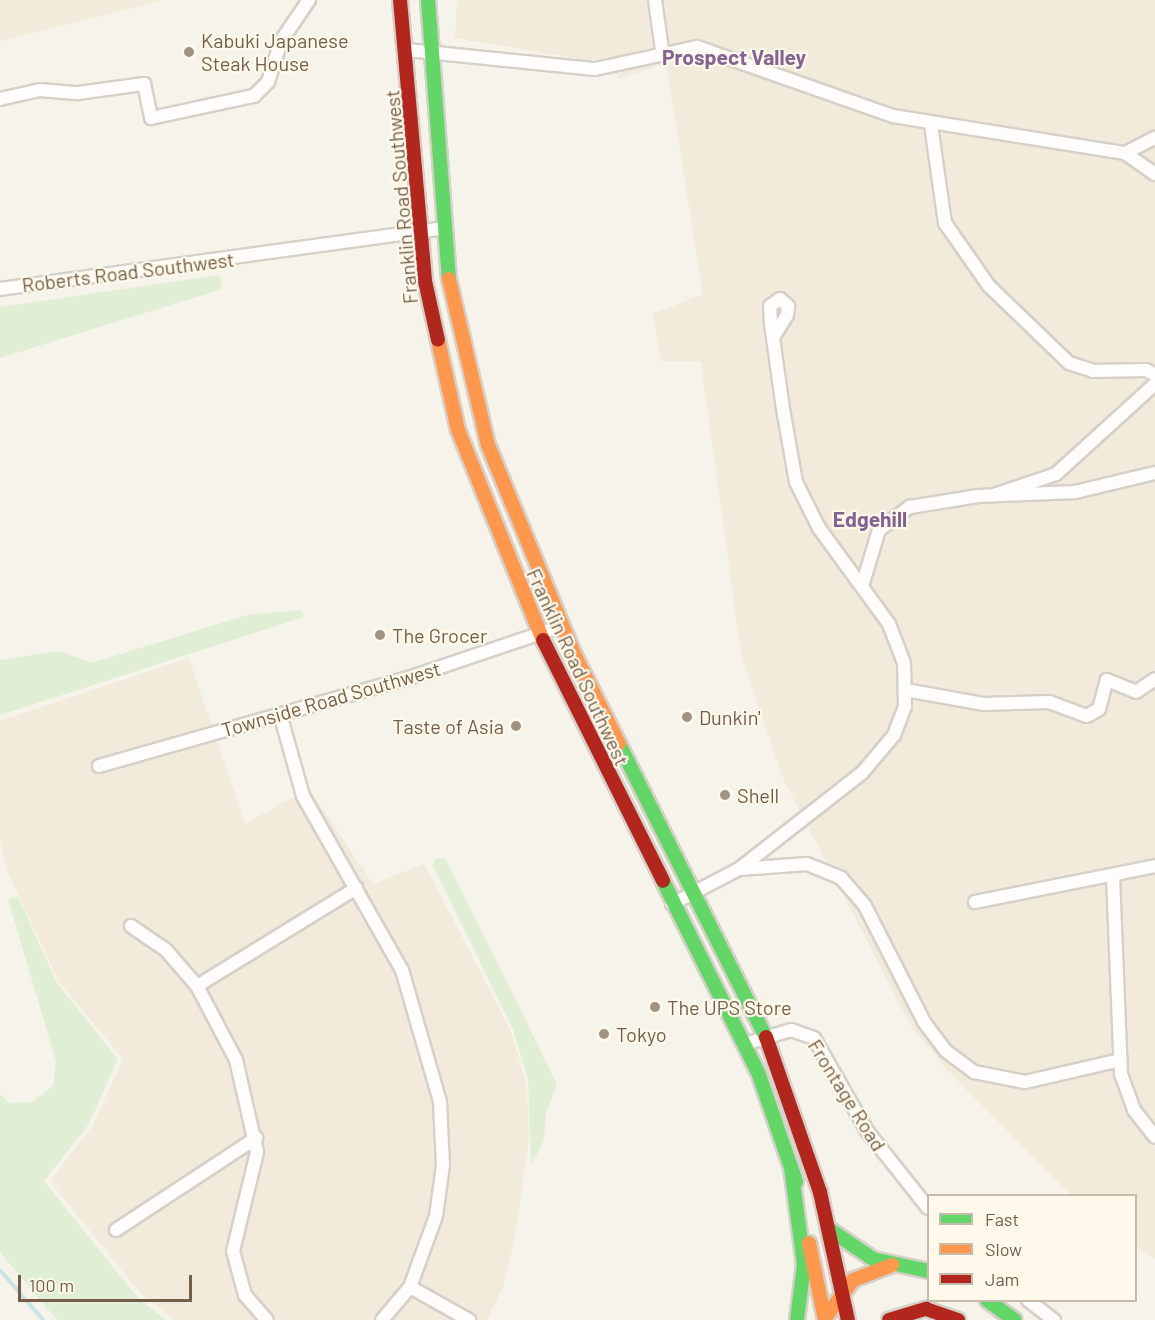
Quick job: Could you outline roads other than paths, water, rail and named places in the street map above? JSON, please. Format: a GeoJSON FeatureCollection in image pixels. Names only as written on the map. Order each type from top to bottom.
{"type":"FeatureCollection","features":[{"type":"Feature","properties":{"kind":"main road","name":"Franklin Road Southwest"},"geometry":{"type":"LineString","coordinates":[[400,0],[407,50],[419,232],[452,411],[486,508],[540,635],[672,903],[745,1044],[791,1167],[825,1319]]}},
{"type":"Feature","properties":{"kind":"main road","name":"Franklin Road Southwest"},"geometry":{"type":"LineString","coordinates":[[428,0],[434,49],[442,228],[477,412],[562,626],[693,894],[766,1037],[804,1131],[829,1229],[848,1320]]}},
{"type":"Feature","properties":{"kind":"main road"},"geometry":{"type":"LineString","coordinates":[[791,1167],[804,1264],[797,1320]]}},
{"type":"Feature","properties":{"kind":"main road"},"geometry":{"type":"LineString","coordinates":[[829,1229],[851,1248],[892,1265],[927,1271]]}},
{"type":"Feature","properties":{"kind":"main road"},"geometry":{"type":"LineString","coordinates":[[825,1319],[842,1290],[862,1274],[892,1265]]}},
{"type":"Feature","properties":{"kind":"main road"},"geometry":{"type":"LineString","coordinates":[[990,1302],[1015,1320]]}},
{"type":"Feature","properties":{"kind":"main road"},"geometry":{"type":"LineString","coordinates":[[889,1320],[926,1309],[958,1320]]}},
{"type":"Feature","properties":{"kind":"street"},"geometry":{"type":"LineString","coordinates":[[0,99],[39,90],[78,93],[144,84],[151,118],[254,96],[268,82],[281,41],[309,0]]}},
{"type":"Feature","properties":{"kind":"street"},"geometry":{"type":"LineString","coordinates":[[655,0],[662,50]]}},
{"type":"Feature","properties":{"kind":"street"},"geometry":{"type":"LineString","coordinates":[[407,50],[434,49],[595,69],[662,50],[712,50],[854,105],[931,125],[1125,153],[1155,174]]}},
{"type":"Feature","properties":{"kind":"street"},"geometry":{"type":"LineString","coordinates":[[931,125],[945,223],[989,286],[1069,363],[1093,371],[1146,370],[1155,375]]}},
{"type":"Feature","properties":{"kind":"street"},"geometry":{"type":"LineString","coordinates":[[1125,153],[1155,138]]}},
{"type":"Feature","properties":{"kind":"street","name":"Roberts Road Southwest"},"geometry":{"type":"LineString","coordinates":[[0,288],[257,256],[442,228]]}},
{"type":"Feature","properties":{"kind":"street"},"geometry":{"type":"LineString","coordinates":[[672,903],[739,869],[875,761],[898,726],[906,690],[899,646],[863,583],[819,528],[796,482],[773,337]]}},
{"type":"Feature","properties":{"kind":"street"},"geometry":{"type":"LineString","coordinates":[[993,496],[1056,474],[1155,384]]}},
{"type":"Feature","properties":{"kind":"street"},"geometry":{"type":"LineString","coordinates":[[863,583],[875,538],[893,516],[948,499],[1075,492],[1155,473]]}},
{"type":"Feature","properties":{"kind":"street","name":"Townside Road Southwest"},"geometry":{"type":"LineString","coordinates":[[99,766],[280,714],[540,635],[562,626]]}},
{"type":"Feature","properties":{"kind":"street"},"geometry":{"type":"LineString","coordinates":[[906,690],[982,704],[1048,702],[1087,716],[1099,709],[1107,680],[1136,692],[1155,679]]}},
{"type":"Feature","properties":{"kind":"street"},"geometry":{"type":"LineString","coordinates":[[280,714],[303,796],[402,970],[440,1102],[441,1192],[430,1239],[410,1287],[382,1320]]}},
{"type":"Feature","properties":{"kind":"street"},"geometry":{"type":"LineString","coordinates":[[739,869],[807,864],[841,878],[865,906],[924,1023],[946,1051],[974,1072],[1025,1082],[1120,1060]]}},
{"type":"Feature","properties":{"kind":"street"},"geometry":{"type":"LineString","coordinates":[[975,902],[1155,866]]}},
{"type":"Feature","properties":{"kind":"street"},"geometry":{"type":"LineString","coordinates":[[1113,876],[1120,1060],[1134,1110],[1155,1137]]}},
{"type":"Feature","properties":{"kind":"street"},"geometry":{"type":"LineString","coordinates":[[197,986],[356,888]]}},
{"type":"Feature","properties":{"kind":"street"},"geometry":{"type":"LineString","coordinates":[[131,926],[166,950],[197,986],[236,1060],[256,1138],[256,1169],[238,1216],[233,1251],[245,1295],[267,1320]]}},
{"type":"Feature","properties":{"kind":"street","name":"Frontage Road"},"geometry":{"type":"LineString","coordinates":[[745,1044],[798,1030],[814,1038],[867,1131],[927,1207]]}},
{"type":"Feature","properties":{"kind":"street"},"geometry":{"type":"LineString","coordinates":[[116,1230],[256,1138]]}},
{"type":"Feature","properties":{"kind":"street"},"geometry":{"type":"LineString","coordinates":[[410,1287],[468,1320]]}},
{"type":"Feature","properties":{"kind":"street"},"geometry":{"type":"LineString","coordinates":[[1031,1302],[1054,1320]]}},
{"type":"Feature","properties":{"kind":"waterway"},"geometry":{"type":"LineString","coordinates":[[0,1270],[43,1320]]}},
{"type":"Feature","properties":{"kind":"place","name":"Kabuki Japanese Steak House"},"geometry":{"type":"Point","coordinates":[189,52]}},
{"type":"Feature","properties":{"kind":"place","name":"The Grocer"},"geometry":{"type":"Point","coordinates":[380,635]}},
{"type":"Feature","properties":{"kind":"place","name":"Dunkin'"},"geometry":{"type":"Point","coordinates":[687,717]}},
{"type":"Feature","properties":{"kind":"place","name":"Taste of Asia"},"geometry":{"type":"Point","coordinates":[516,726]}},
{"type":"Feature","properties":{"kind":"place","name":"Shell"},"geometry":{"type":"Point","coordinates":[725,795]}},
{"type":"Feature","properties":{"kind":"place","name":"The UPS Store"},"geometry":{"type":"Point","coordinates":[655,1007]}},
{"type":"Feature","properties":{"kind":"place","name":"Tokyo"},"geometry":{"type":"Point","coordinates":[604,1034]}},
{"type":"Feature","properties":{"kind":"district","name":"Prospect Valley"},"geometry":{"type":"Point","coordinates":[734,57]}},
{"type":"Feature","properties":{"kind":"district","name":"Edgehill"},"geometry":{"type":"Point","coordinates":[870,519]}}]}
